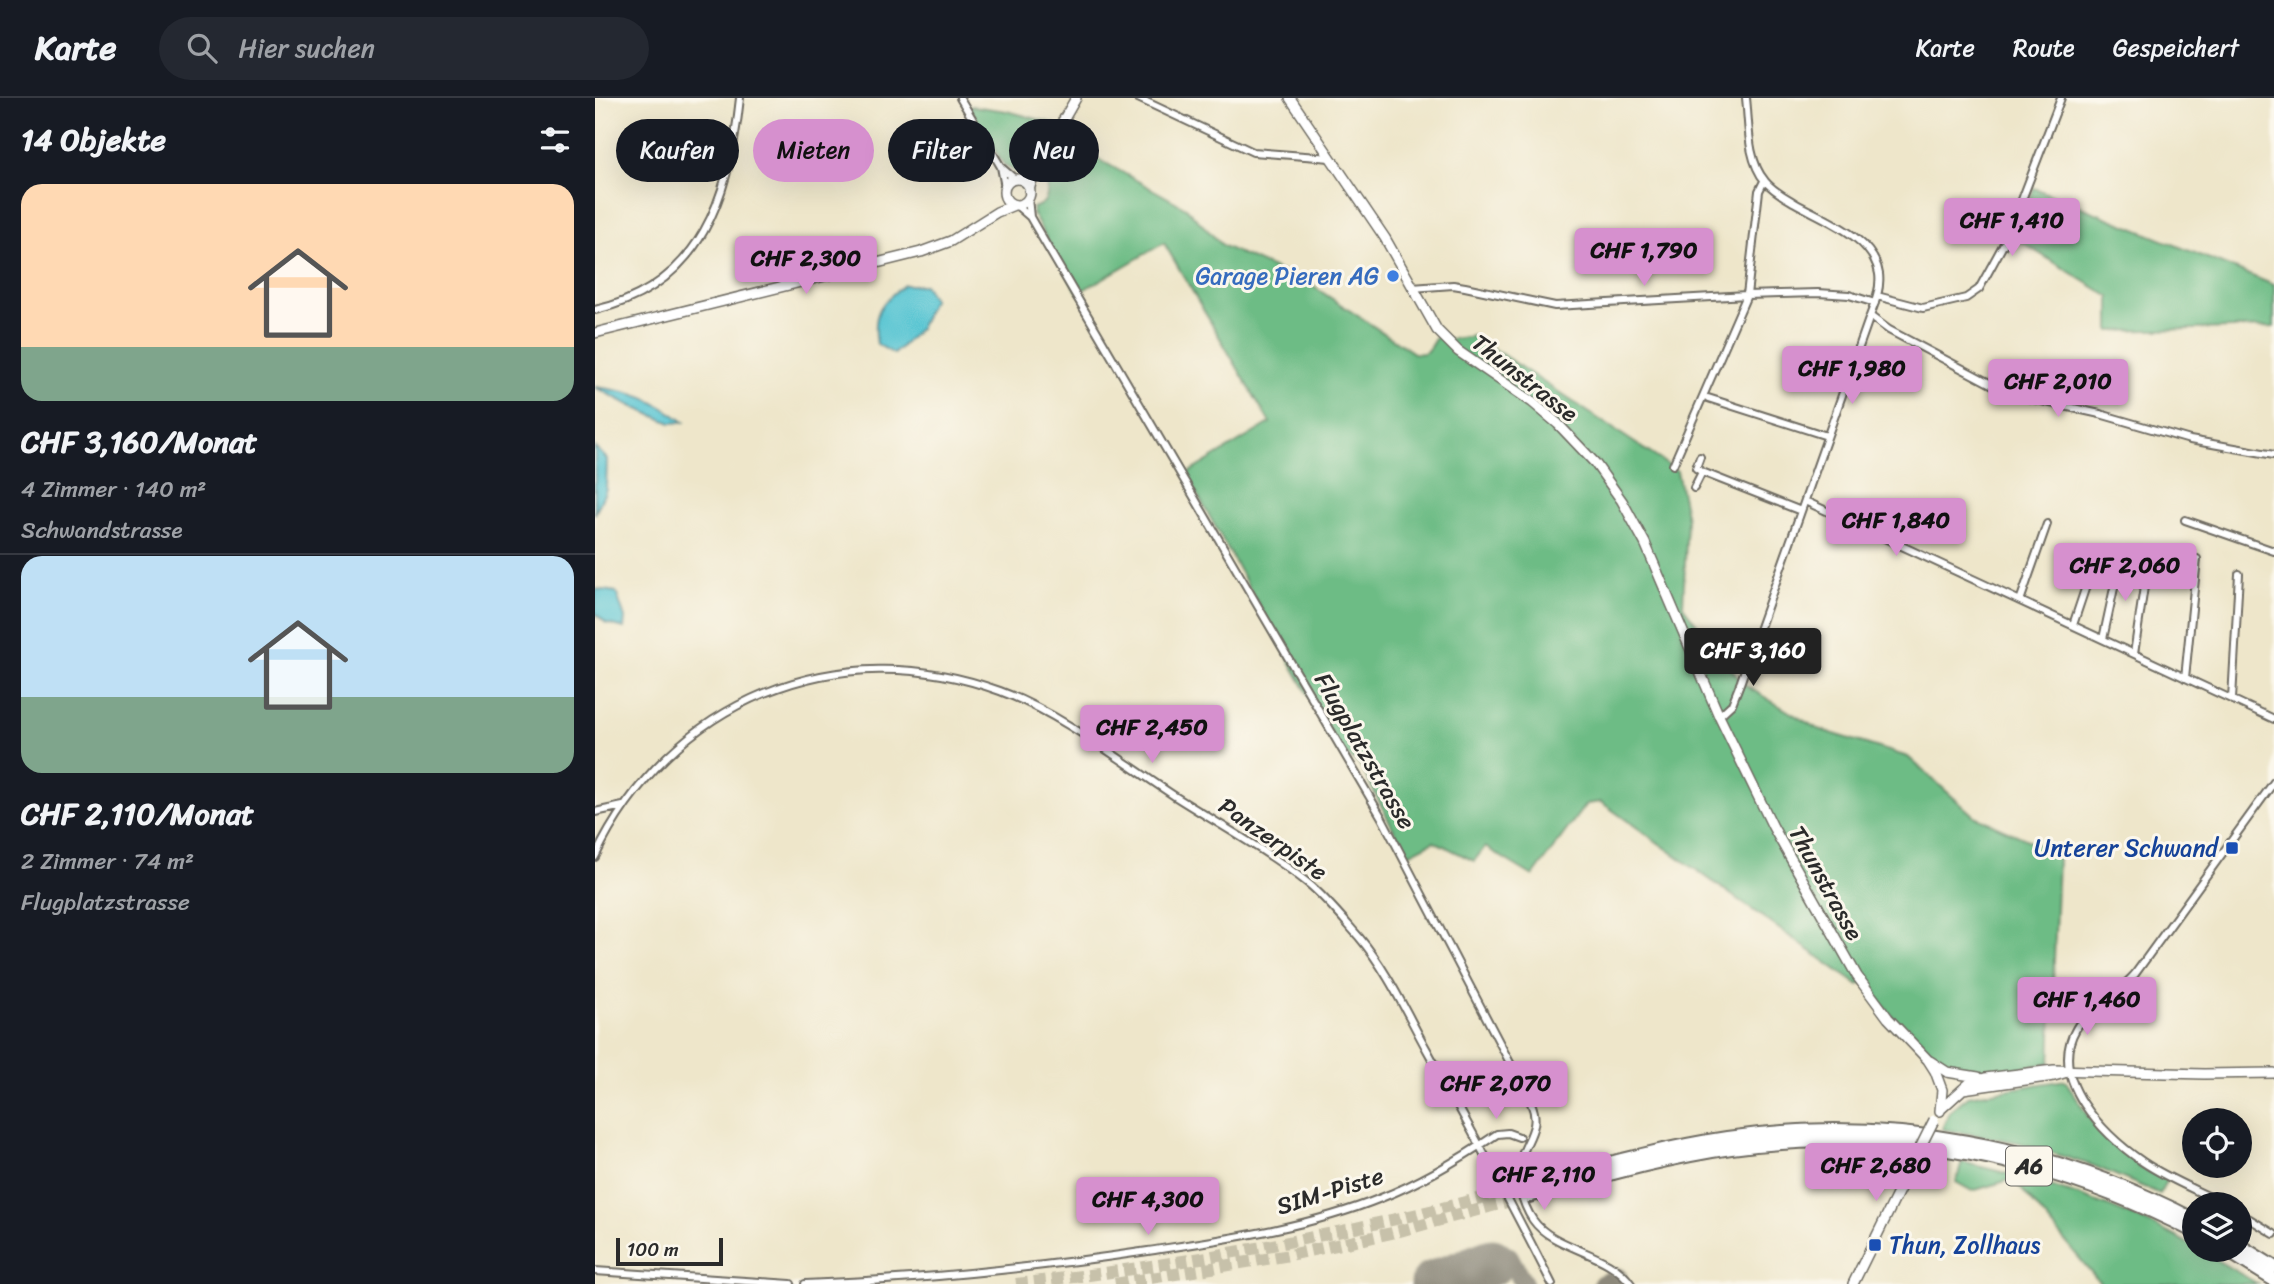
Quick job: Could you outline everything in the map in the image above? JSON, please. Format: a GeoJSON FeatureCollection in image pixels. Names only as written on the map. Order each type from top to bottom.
{"type":"FeatureCollection","features":[{"type":"Feature","properties":{"kind":"highway","name":"A6"},"geometry":{"type":"LineString","coordinates":[[2182,1214],[2132,1191],[2056,1163],[1979,1143],[1889,1132],[1801,1131],[1727,1138],[1648,1153],[1527,1191],[1719,1150],[1782,1143],[1871,1141],[1967,1152],[2040,1169],[2128,1200],[2182,1226]]}},
{"type":"Feature","properties":{"kind":"highway"},"geometry":{"type":"LineString","coordinates":[[2252,1253],[2274,1267]]}},
{"type":"Feature","properties":{"kind":"highway"},"geometry":{"type":"LineString","coordinates":[[2245,1262],[2274,1280]]}},
{"type":"Feature","properties":{"kind":"street"},"geometry":{"type":"LineString","coordinates":[[595,310],[619,303],[655,285],[683,260],[706,230],[726,182],[737,132],[740,98]]}},
{"type":"Feature","properties":{"kind":"street"},"geometry":{"type":"LineString","coordinates":[[960,98],[1001,167],[1005,191],[1015,205]]}},
{"type":"Feature","properties":{"kind":"street"},"geometry":{"type":"LineString","coordinates":[[1064,119],[1076,98]]}},
{"type":"Feature","properties":{"kind":"street"},"geometry":{"type":"LineString","coordinates":[[1138,98],[1253,152],[1331,158]]}},
{"type":"Feature","properties":{"kind":"street","name":"Thunstrasse"},"geometry":{"type":"LineString","coordinates":[[1290,98],[1385,238],[1429,320],[1448,342],[1540,408],[1577,443],[1610,482],[1645,543],[1719,716],[1773,827],[1844,955],[1888,1018],[1935,1071],[1942,1090],[1940,1111]]}},
{"type":"Feature","properties":{"kind":"street"},"geometry":{"type":"LineString","coordinates":[[1719,716],[1728,708],[1738,690],[1876,300],[1879,281],[1878,268],[1864,245],[1782,196],[1764,181],[1752,152],[1746,98]]}},
{"type":"Feature","properties":{"kind":"street"},"geometry":{"type":"LineString","coordinates":[[1412,288],[1453,285],[1543,305],[1565,307],[1747,295],[1827,293],[1923,308],[1966,298],[1979,289],[2008,236],[2061,98]]}},
{"type":"Feature","properties":{"kind":"street"},"geometry":{"type":"LineString","coordinates":[[1001,167],[1009,173]]}},
{"type":"Feature","properties":{"kind":"street"},"geometry":{"type":"LineString","coordinates":[[1673,466],[1747,295],[1759,191],[1764,181]]}},
{"type":"Feature","properties":{"kind":"street"},"geometry":{"type":"LineString","coordinates":[[996,212],[1005,191],[1016,182]]}},
{"type":"Feature","properties":{"kind":"street"},"geometry":{"type":"LineString","coordinates":[[1023,182],[1029,194]]}},
{"type":"Feature","properties":{"kind":"street"},"geometry":{"type":"LineString","coordinates":[[595,333],[921,252],[960,236],[996,212],[1023,203],[1032,182]]}},
{"type":"Feature","properties":{"kind":"street","name":"Flugplatzstrasse"},"geometry":{"type":"LineString","coordinates":[[1029,194],[1030,217]]}},
{"type":"Feature","properties":{"kind":"street","name":"Flugplatzstrasse"},"geometry":{"type":"LineString","coordinates":[[1015,205],[1030,217],[1382,817],[1531,1103],[1535,1128],[1522,1156],[1518,1173],[1529,1213]]}},
{"type":"Feature","properties":{"kind":"street"},"geometry":{"type":"LineString","coordinates":[[1870,316],[1889,330],[2010,394],[2100,414],[2190,440],[2274,455]]}},
{"type":"Feature","properties":{"kind":"street"},"geometry":{"type":"LineString","coordinates":[[1708,398],[1827,436]]}},
{"type":"Feature","properties":{"kind":"street"},"geometry":{"type":"LineString","coordinates":[[1700,457],[1696,468],[1702,472],[1801,512]]}},
{"type":"Feature","properties":{"kind":"street"},"geometry":{"type":"LineString","coordinates":[[1695,488],[1702,472]]}},
{"type":"Feature","properties":{"kind":"street"},"geometry":{"type":"LineString","coordinates":[[1805,501],[2274,719]]}},
{"type":"Feature","properties":{"kind":"street"},"geometry":{"type":"LineString","coordinates":[[2185,520],[2274,551]]}},
{"type":"Feature","properties":{"kind":"street"},"geometry":{"type":"LineString","coordinates":[[2020,601],[2047,524]]}},
{"type":"Feature","properties":{"kind":"street"},"geometry":{"type":"LineString","coordinates":[[2073,625],[2097,553]]}},
{"type":"Feature","properties":{"kind":"street"},"geometry":{"type":"LineString","coordinates":[[2134,654],[2149,553]]}},
{"type":"Feature","properties":{"kind":"street"},"geometry":{"type":"LineString","coordinates":[[2185,678],[2197,559]]}},
{"type":"Feature","properties":{"kind":"street"},"geometry":{"type":"LineString","coordinates":[[2103,639],[2120,561]]}},
{"type":"Feature","properties":{"kind":"street"},"geometry":{"type":"LineString","coordinates":[[2232,699],[2239,574]]}},
{"type":"Feature","properties":{"kind":"street","name":"Panzerpiste"},"geometry":{"type":"LineString","coordinates":[[595,857],[623,806],[664,758],[713,719],[743,702],[796,681],[857,670],[901,670],[959,678],[1005,693],[1075,731],[1311,886],[1357,935],[1377,961],[1481,1146],[1552,1284]]}},
{"type":"Feature","properties":{"kind":"street"},"geometry":{"type":"LineString","coordinates":[[2200,1192],[2155,1170],[2127,1150],[2091,1112],[2074,1086],[2069,1072],[2069,1050],[2076,1027],[2135,974],[2274,782]]}},
{"type":"Feature","properties":{"kind":"street"},"geometry":{"type":"LineString","coordinates":[[595,812],[623,806]]}},
{"type":"Feature","properties":{"kind":"street","name":"Thunstrasse"},"geometry":{"type":"LineString","coordinates":[[1928,1060],[1947,1072],[1985,1078]]}},
{"type":"Feature","properties":{"kind":"street"},"geometry":{"type":"LineString","coordinates":[[1853,1284],[1934,1120],[1971,1082],[2054,1070],[2274,1073]]}},
{"type":"Feature","properties":{"kind":"street","name":"Thunstrasse"},"geometry":{"type":"LineString","coordinates":[[1935,1071],[1960,1091]]}},
{"type":"Feature","properties":{"kind":"street"},"geometry":{"type":"LineString","coordinates":[[1947,1072],[1960,1091]]}},
{"type":"Feature","properties":{"kind":"street"},"geometry":{"type":"LineString","coordinates":[[1960,1091],[2069,1072]]}},
{"type":"Feature","properties":{"kind":"street","name":"SIM-Piste"},"geometry":{"type":"LineString","coordinates":[[805,1284],[942,1276],[1048,1265],[1182,1246],[1269,1230],[1329,1216],[1381,1199],[1425,1178],[1497,1134],[1509,1133],[1519,1137]]}},
{"type":"Feature","properties":{"kind":"street"},"geometry":{"type":"LineString","coordinates":[[1519,1218],[1529,1213],[1537,1225],[1548,1233],[1614,1266],[1631,1284]]}},
{"type":"Feature","properties":{"kind":"street"},"geometry":{"type":"LineString","coordinates":[[2252,1220],[2274,1234]]}},
{"type":"Feature","properties":{"kind":"street"},"geometry":{"type":"LineString","coordinates":[[595,1271],[791,1284]]}},
{"type":"Feature","properties":{"kind":"green space"},"geometry":{"type":"Polygon","coordinates":[[[969,107],[1007,111],[1037,119],[1009,119],[1009,168],[995,150],[995,119],[976,119],[969,107]]]}},
{"type":"Feature","properties":{"kind":"green space"},"geometry":{"type":"Polygon","coordinates":[[[1099,159],[1186,208],[1223,246],[1311,285],[1414,353],[1426,352],[1437,336],[1444,340],[1474,336],[1677,471],[1687,519],[1683,606],[1743,684],[1818,729],[1908,757],[1974,816],[2046,848],[2058,858],[2050,1063],[1969,1074],[1942,1062],[1898,1023],[1868,982],[1858,985],[1601,802],[1586,804],[1533,876],[1485,847],[1474,861],[1434,841],[1407,855],[1360,765],[1338,748],[1186,474],[1270,423],[1164,243],[1078,293],[1032,213],[1033,208],[1042,204],[1048,182],[1099,182],[1099,159]]]}},
{"type":"Feature","properties":{"kind":"green space"},"geometry":{"type":"Polygon","coordinates":[[[2034,188],[2274,285],[2274,327],[2110,331],[2110,297],[2015,238],[2034,188]]]}},
{"type":"Feature","properties":{"kind":"green space"},"geometry":{"type":"Polygon","coordinates":[[[2065,1080],[2097,1130],[2140,1161],[2138,1167],[2167,1179],[2160,1194],[2094,1166],[2017,1142],[1942,1129],[1949,1112],[1968,1096],[2065,1080]]]}},
{"type":"Feature","properties":{"kind":"green space"},"geometry":{"type":"Polygon","coordinates":[[[1962,1162],[2052,1186],[2111,1207],[2182,1240],[2182,1262],[2220,1262],[2258,1284],[2101,1284],[2013,1179],[1972,1191],[1956,1182],[1962,1162]]]}},
{"type":"Feature","properties":{"kind":"water"},"geometry":{"type":"Polygon","coordinates":[[[904,285],[924,285],[933,299],[919,329],[894,354],[877,344],[877,316],[889,297],[904,285]]]}},
{"type":"Feature","properties":{"kind":"water"},"geometry":{"type":"Polygon","coordinates":[[[595,387],[643,397],[684,422],[671,423],[595,387]]]}},
{"type":"Feature","properties":{"kind":"water"},"geometry":{"type":"Polygon","coordinates":[[[595,447],[607,459],[606,489],[595,514],[595,447]]]}},
{"type":"Feature","properties":{"kind":"water"},"geometry":{"type":"Polygon","coordinates":[[[595,589],[616,592],[625,618],[624,628],[606,623],[595,613],[595,589]]]}},
{"type":"Feature","properties":{"kind":"taxiway"},"geometry":{"type":"LineString","coordinates":[[1492,1262],[1509,1256],[1524,1284]]}},
{"type":"Feature","properties":{"kind":"taxiway"},"geometry":{"type":"LineString","coordinates":[[1602,1284],[1618,1277]]}},
{"type":"Feature","properties":{"kind":"runway"},"geometry":{"type":"LineString","coordinates":[[1434,1284],[1492,1262]]}},
{"type":"Feature","properties":{"kind":"tunnel"},"geometry":{"type":"LineString","coordinates":[[1016,1284],[1202,1258],[1295,1241],[1422,1213],[1526,1186]]}},
{"type":"Feature","properties":{"kind":"tunnel"},"geometry":{"type":"LineString","coordinates":[[1115,1284],[1290,1255],[1392,1233],[1529,1196]]}},
{"type":"Feature","properties":{"kind":"place","name":"Garage Pieren AG"},"geometry":{"type":"Point","coordinates":[1393,276]}},
{"type":"Feature","properties":{"kind":"place","name":"Unterer Schwand"},"geometry":{"type":"Point","coordinates":[2232,848]}},
{"type":"Feature","properties":{"kind":"place","name":"Thun, Zollhaus"},"geometry":{"type":"Point","coordinates":[1875,1245]}}]}
